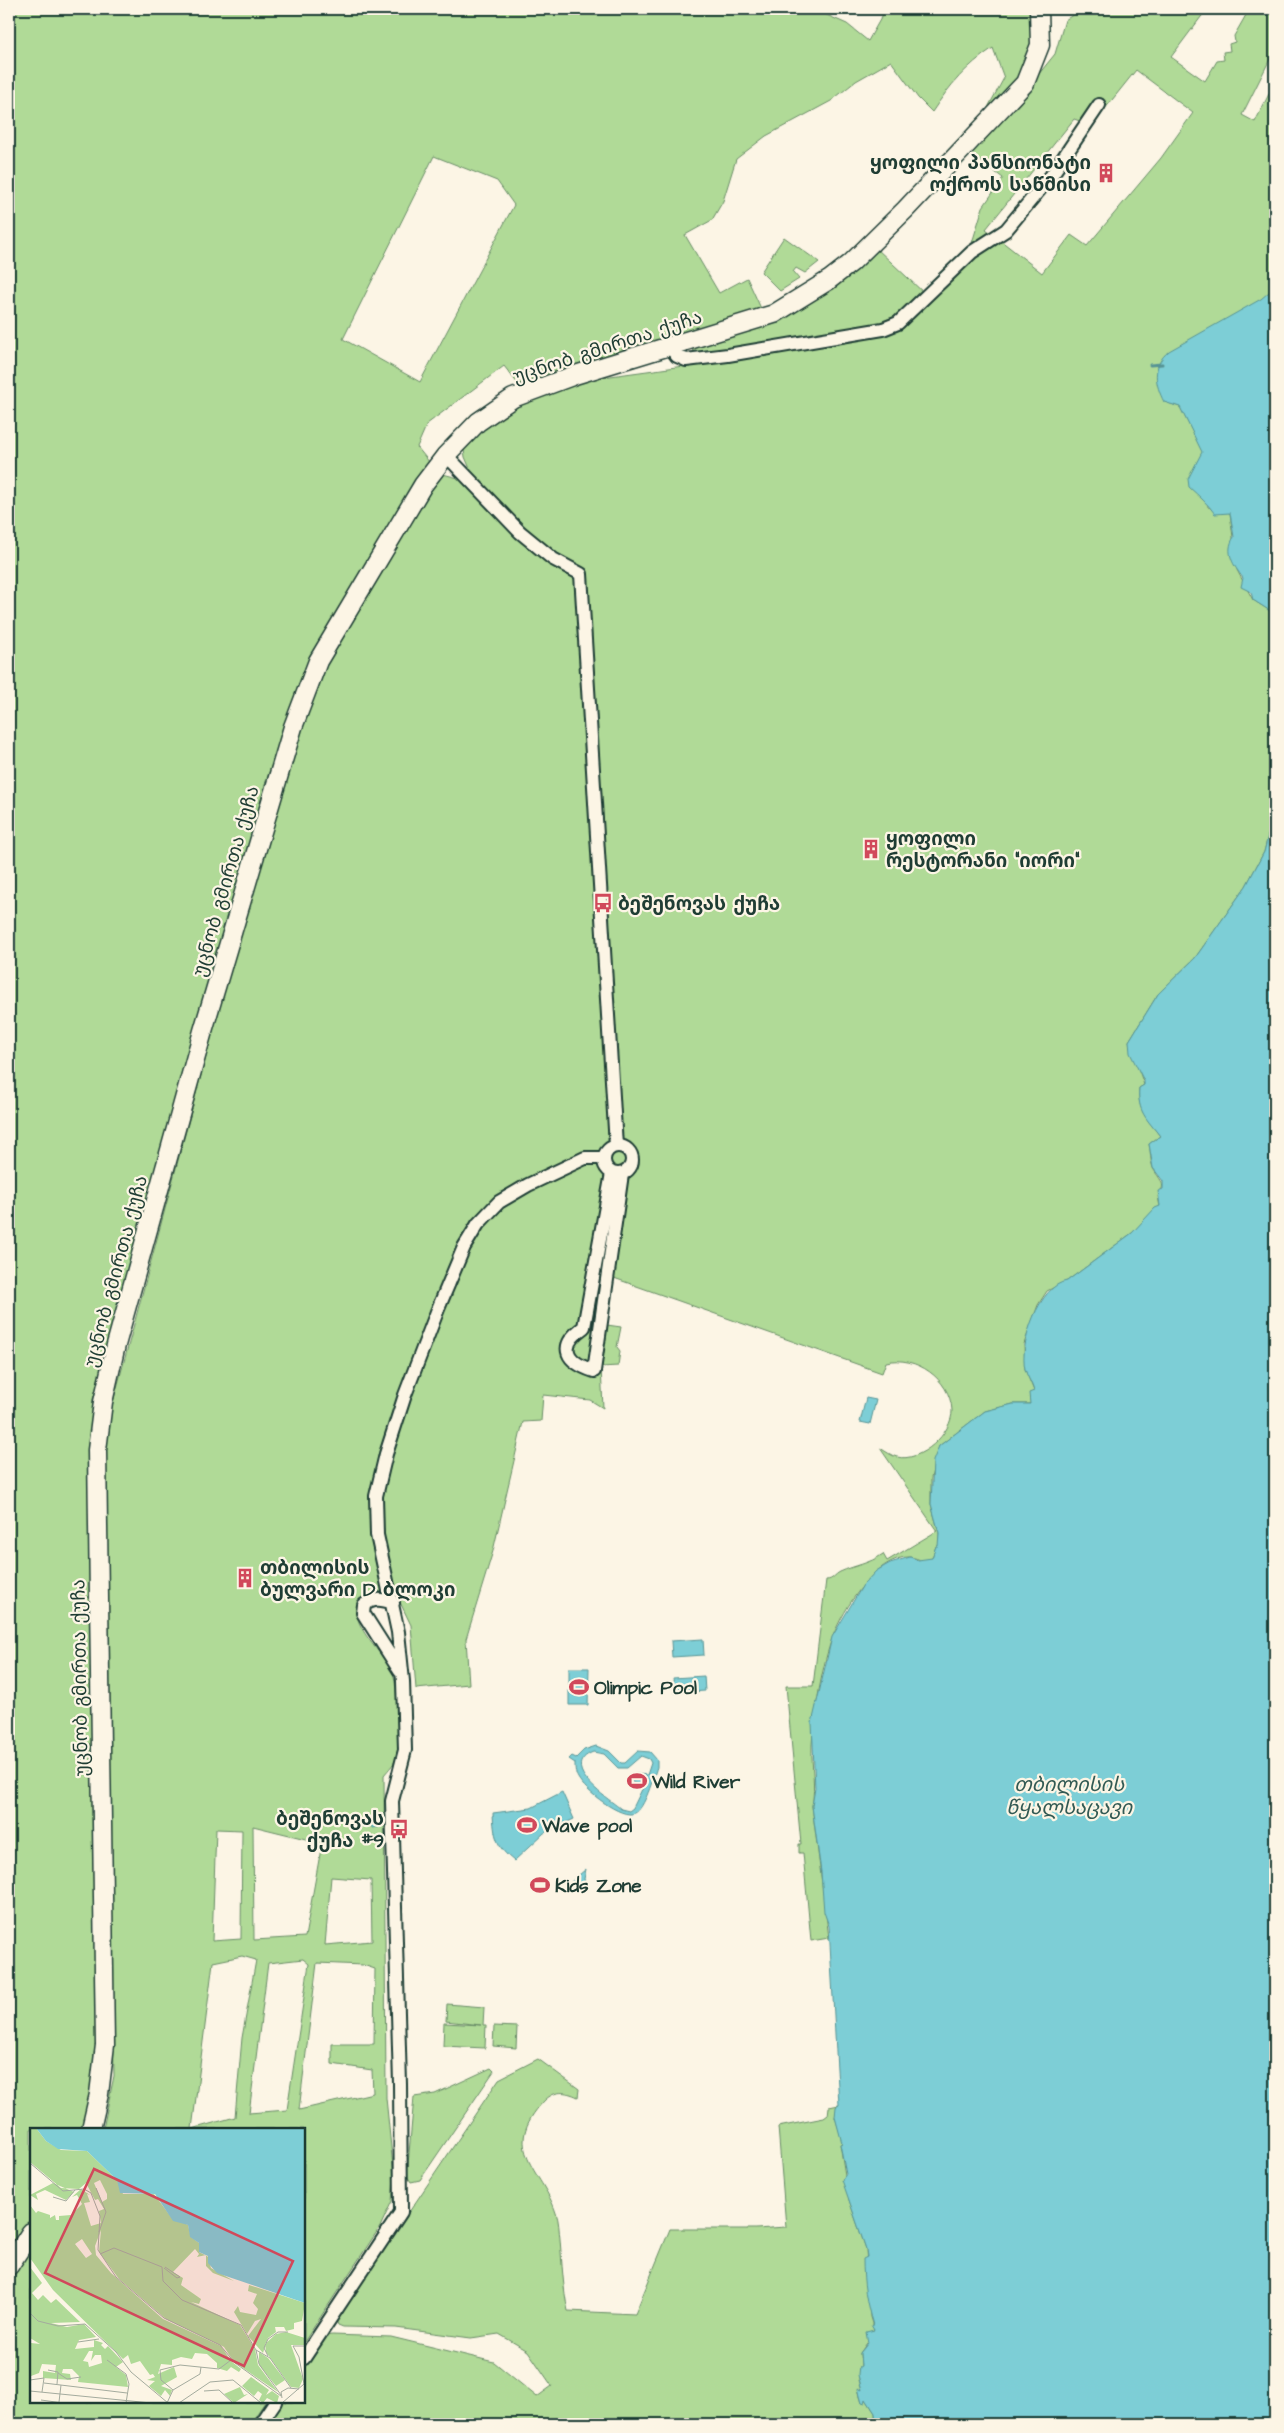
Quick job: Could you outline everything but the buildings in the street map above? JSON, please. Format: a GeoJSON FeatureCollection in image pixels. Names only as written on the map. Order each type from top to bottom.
{"type":"FeatureCollection","features":[{"type":"Feature","properties":{"kind":"main road","name":"უცნობ გმირთა ქუჩა"},"geometry":{"type":"LineString","coordinates":[[91,2128],[100,2094],[105,2045],[96,1450],[103,1402],[116,1345],[206,1021],[293,728],[318,661],[423,484],[446,455],[478,422],[513,398],[575,375],[774,314],[829,280],[852,263],[905,210],[1025,82],[1040,45],[1039,9]]}},
{"type":"Feature","properties":{"kind":"main road"},"geometry":{"type":"LineString","coordinates":[[9,2266],[30,2234]]}},
{"type":"Feature","properties":{"kind":"street"},"geometry":{"type":"LineString","coordinates":[[670,347],[677,356],[686,360],[728,355],[864,332],[898,323],[972,252],[1006,230],[1051,176],[1099,105]]}},
{"type":"Feature","properties":{"kind":"street"},"geometry":{"type":"LineString","coordinates":[[446,455],[527,537],[553,559],[581,574],[616,1146]]}},
{"type":"Feature","properties":{"kind":"street"},"geometry":{"type":"LineString","coordinates":[[616,1146],[629,1151],[632,1159],[630,1168],[617,1174],[605,1167],[604,1158],[608,1150],[616,1146]]}},
{"type":"Feature","properties":{"kind":"street"},"geometry":{"type":"LineString","coordinates":[[305,2356],[401,2212],[400,2084],[392,1801],[405,1750],[402,1675],[393,1603],[377,1535],[376,1496],[404,1395],[464,1247],[485,1214],[499,1202],[569,1165],[585,1158],[604,1158]]}},
{"type":"Feature","properties":{"kind":"street"},"geometry":{"type":"LineString","coordinates":[[617,1174],[594,1372],[572,1361],[568,1352],[568,1344],[576,1332],[584,1327],[617,1174]]}},
{"type":"Feature","properties":{"kind":"street"},"geometry":{"type":"LineString","coordinates":[[393,1603],[379,1599],[371,1600],[364,1605],[363,1613],[402,1675]]}},
{"type":"Feature","properties":{"kind":"street"},"geometry":{"type":"LineString","coordinates":[[260,2424],[274,2403]]}},
{"type":"Feature","properties":{"kind":"green space"},"geometry":{"type":"Polygon","coordinates":[[[9,9],[813,9],[847,24],[868,41],[886,9],[1032,9],[1033,47],[1015,84],[979,124],[1004,78],[993,48],[959,77],[932,112],[918,98],[891,61],[856,81],[831,101],[766,136],[736,159],[723,201],[712,220],[685,235],[719,293],[747,278],[764,315],[518,384],[504,366],[427,424],[417,447],[430,463],[394,516],[310,658],[267,778],[174,1120],[93,1399],[89,1452],[90,1593],[100,2017],[89,2108],[82,2128],[30,2128],[30,2219],[9,2253],[9,9]],[[434,156],[343,339],[420,382],[514,205],[497,181],[434,156]]]}},
{"type":"Feature","properties":{"kind":"green space"},"geometry":{"type":"Polygon","coordinates":[[[1082,9],[1142,9],[1144,14],[1146,9],[1207,9],[1171,57],[1205,81],[1217,61],[1224,60],[1223,52],[1230,51],[1229,44],[1235,42],[1234,36],[1246,15],[1244,12],[1247,14],[1250,9],[1275,9],[1275,54],[1273,53],[1242,115],[1255,122],[1275,82],[1275,287],[1165,402],[1180,407],[1203,452],[1208,507],[1230,513],[1237,570],[1253,600],[1275,614],[1275,808],[1264,852],[1246,886],[1195,958],[1158,994],[1129,1041],[1144,1085],[1139,1088],[1140,1103],[1148,1120],[1160,1136],[1149,1144],[1152,1165],[1162,1182],[1161,1192],[1158,1196],[1160,1207],[1132,1233],[1067,1281],[1047,1291],[1038,1305],[1024,1344],[1025,1369],[1034,1391],[1030,1404],[1013,1404],[985,1411],[939,1446],[931,1478],[931,1504],[939,1533],[939,1546],[936,1546],[932,1558],[962,1578],[913,1558],[897,1559],[885,1565],[862,1586],[844,1613],[833,1636],[822,1675],[812,1745],[814,1791],[812,1806],[829,1938],[811,1941],[803,1853],[799,1853],[799,1844],[801,1844],[786,1686],[813,1686],[826,1580],[883,1554],[887,1561],[937,1531],[880,1448],[891,1455],[906,1458],[925,1451],[941,1437],[947,1428],[952,1410],[950,1399],[945,1388],[930,1372],[909,1362],[897,1361],[886,1362],[882,1373],[614,1278],[607,1325],[621,1327],[617,1347],[620,1351],[618,1366],[601,1367],[603,1408],[590,1400],[543,1395],[541,1421],[523,1422],[493,1551],[466,1639],[469,1684],[416,1689],[411,1625],[396,1594],[376,1592],[364,1598],[358,1606],[357,1616],[366,1636],[393,1673],[398,1714],[397,1756],[384,1775],[386,2098],[394,2177],[392,2201],[380,2227],[305,2340],[305,2128],[196,2128],[235,2117],[242,2038],[256,1960],[242,1956],[213,1962],[192,2128],[103,2128],[114,2076],[104,1436],[215,1023],[287,766],[324,664],[439,473],[462,479],[471,471],[465,457],[463,443],[506,409],[589,379],[727,360],[699,356],[693,353],[695,346],[786,314],[876,248],[925,294],[972,243],[983,207],[1003,178],[970,153],[1008,112],[1055,54],[1065,20],[1082,9]],[[1136,70],[1092,125],[1074,119],[986,229],[1042,273],[1071,235],[1087,246],[1161,158],[1193,113],[1136,70]],[[253,1826],[254,1940],[305,1937],[322,1843],[253,1826]],[[216,1829],[212,1941],[241,1939],[242,1830],[216,1829]],[[331,1877],[325,1945],[372,1941],[371,1880],[331,1877]],[[303,1959],[268,1963],[249,2113],[287,2110],[309,1964],[303,1959]],[[317,1963],[299,2110],[373,2093],[372,2070],[332,2064],[332,2044],[374,2044],[375,1969],[363,1965],[317,1963]]]}},
{"type":"Feature","properties":{"kind":"green space"},"geometry":{"type":"Polygon","coordinates":[[[784,237],[819,262],[805,273],[796,268],[793,272],[799,279],[780,291],[761,272],[784,237]]]}},
{"type":"Feature","properties":{"kind":"green space"},"geometry":{"type":"Polygon","coordinates":[[[447,2004],[484,2007],[483,2025],[486,2025],[485,2048],[443,2046],[444,2023],[481,2025],[446,2021],[447,2004]]]}},
{"type":"Feature","properties":{"kind":"green space"},"geometry":{"type":"Polygon","coordinates":[[[494,2026],[517,2027],[516,2048],[493,2046],[494,2026]]]}},
{"type":"Feature","properties":{"kind":"green space"},"geometry":{"type":"Polygon","coordinates":[[[538,2059],[579,2089],[578,2097],[556,2093],[544,2101],[531,2118],[525,2133],[524,2146],[534,2171],[550,2198],[558,2219],[568,2311],[635,2314],[670,2229],[786,2227],[778,2127],[824,2118],[828,2115],[829,2107],[839,2105],[835,2117],[843,2143],[840,2144],[849,2200],[866,2249],[870,2317],[874,2330],[869,2345],[867,2343],[860,2353],[861,2367],[859,2367],[859,2380],[862,2390],[858,2389],[862,2402],[866,2399],[875,2413],[876,2424],[267,2424],[281,2403],[305,2403],[305,2367],[323,2336],[391,2337],[494,2362],[537,2397],[552,2386],[528,2351],[499,2334],[471,2338],[396,2328],[343,2327],[338,2325],[336,2320],[499,2079],[538,2059]]]}},
{"type":"Feature","properties":{"kind":"green space"},"geometry":{"type":"Polygon","coordinates":[[[491,2068],[494,2071],[420,2180],[411,2182],[407,2176],[414,2097],[435,2094],[491,2068]]]}},
{"type":"Feature","properties":{"kind":"green space"},"geometry":{"type":"Polygon","coordinates":[[[30,2246],[30,2403],[264,2403],[250,2424],[9,2424],[9,2282],[13,2271],[30,2246]]]}},
{"type":"Feature","properties":{"kind":"water"},"geometry":{"type":"Polygon","coordinates":[[[1275,287],[1275,614],[1253,600],[1251,592],[1241,587],[1243,578],[1231,559],[1230,553],[1234,537],[1230,513],[1215,514],[1189,487],[1188,479],[1202,452],[1180,407],[1164,402],[1158,389],[1156,375],[1159,363],[1169,351],[1261,299],[1275,287]]]}},
{"type":"Feature","properties":{"kind":"water","name":"თბილისის წყალსაცავი"},"geometry":{"type":"Polygon","coordinates":[[[1275,808],[1275,2424],[876,2424],[875,2413],[866,2399],[865,2403],[862,2402],[858,2388],[862,2390],[858,2375],[859,2367],[861,2366],[860,2353],[868,2343],[866,2332],[874,2330],[871,2325],[873,2325],[864,2284],[863,2259],[867,2257],[866,2249],[842,2180],[846,2174],[840,2144],[842,2143],[835,2117],[836,2107],[839,2105],[829,1926],[824,1912],[821,1872],[812,1806],[815,1788],[812,1723],[832,1637],[863,1585],[876,1571],[890,1563],[910,1557],[918,1560],[932,1558],[936,1546],[938,1546],[939,1533],[931,1504],[933,1461],[939,1446],[985,1411],[1013,1404],[1030,1404],[1029,1393],[1034,1391],[1025,1369],[1025,1345],[1033,1317],[1048,1293],[1132,1233],[1155,1208],[1160,1206],[1158,1191],[1163,1189],[1163,1181],[1153,1168],[1149,1144],[1160,1136],[1141,1109],[1139,1088],[1144,1085],[1144,1081],[1130,1053],[1129,1041],[1158,994],[1195,958],[1246,886],[1264,852],[1275,808]]]}},
{"type":"Feature","properties":{"kind":"water"},"geometry":{"type":"Polygon","coordinates":[[[866,1398],[876,1400],[870,1424],[860,1422],[866,1398]]]}},
{"type":"Feature","properties":{"kind":"water"},"geometry":{"type":"Polygon","coordinates":[[[703,1639],[704,1655],[672,1657],[671,1641],[703,1639]]]}},
{"type":"Feature","properties":{"kind":"water","name":"Olimpic Pool"},"geometry":{"type":"Polygon","coordinates":[[[569,1668],[589,1668],[588,1705],[569,1705],[569,1668]]]}},
{"type":"Feature","properties":{"kind":"water"},"geometry":{"type":"Polygon","coordinates":[[[704,1676],[705,1691],[675,1693],[673,1678],[704,1676]]]}},
{"type":"Feature","properties":{"kind":"water","name":"Wild River"},"geometry":{"type":"Polygon","coordinates":[[[596,1746],[609,1751],[621,1763],[625,1763],[638,1751],[650,1752],[657,1760],[657,1767],[639,1810],[629,1814],[621,1812],[604,1803],[588,1790],[576,1774],[575,1763],[569,1759],[572,1756],[576,1758],[584,1750],[596,1746]],[[593,1752],[583,1758],[580,1766],[583,1774],[606,1798],[621,1809],[629,1811],[633,1808],[646,1781],[642,1780],[639,1785],[632,1782],[635,1774],[647,1775],[651,1763],[649,1759],[641,1756],[627,1768],[618,1768],[604,1754],[593,1752]]]}},
{"type":"Feature","properties":{"kind":"water","name":"Wave pool"},"geometry":{"type":"Polygon","coordinates":[[[562,1792],[574,1819],[544,1833],[514,1861],[503,1851],[497,1840],[493,1813],[531,1808],[562,1792]]]}},
{"type":"Feature","properties":{"kind":"water"},"geometry":{"type":"Polygon","coordinates":[[[380,1814],[380,1827],[372,1828],[370,1818],[380,1814]]]}},
{"type":"Feature","properties":{"kind":"water"},"geometry":{"type":"Polygon","coordinates":[[[586,1869],[584,1879],[587,1887],[584,1890],[575,1889],[571,1882],[586,1869]]]}},
{"type":"Feature","properties":{"kind":"waterway"},"geometry":{"type":"LineString","coordinates":[[1150,365],[1162,364]]}},
{"type":"Feature","properties":{"kind":"place","name":"ყოფილი პანსიონატი ოქროს საწმისი"},"geometry":{"type":"Point","coordinates":[1106,173]}},
{"type":"Feature","properties":{"kind":"place","name":"ყოფილი რესტორანი \"იორი\""},"geometry":{"type":"Point","coordinates":[871,849]}},
{"type":"Feature","properties":{"kind":"place","name":"ბეშენოვას ქუჩა"},"geometry":{"type":"Point","coordinates":[603,903]}},
{"type":"Feature","properties":{"kind":"place","name":"თბილისის ბულვარი D ბლოკი"},"geometry":{"type":"Point","coordinates":[245,1578]}},
{"type":"Feature","properties":{"kind":"place","name":"Olimpic Pool"},"geometry":{"type":"Point","coordinates":[579,1687]}},
{"type":"Feature","properties":{"kind":"place","name":"Wild River"},"geometry":{"type":"Point","coordinates":[637,1781]}},
{"type":"Feature","properties":{"kind":"place","name":"Wave pool"},"geometry":{"type":"Point","coordinates":[527,1825]}},
{"type":"Feature","properties":{"kind":"place","name":"ბეშენოვას ქუჩა #9"},"geometry":{"type":"Point","coordinates":[399,1829]}},
{"type":"Feature","properties":{"kind":"place","name":"Kids Zone"},"geometry":{"type":"Point","coordinates":[540,1885]}}]}
